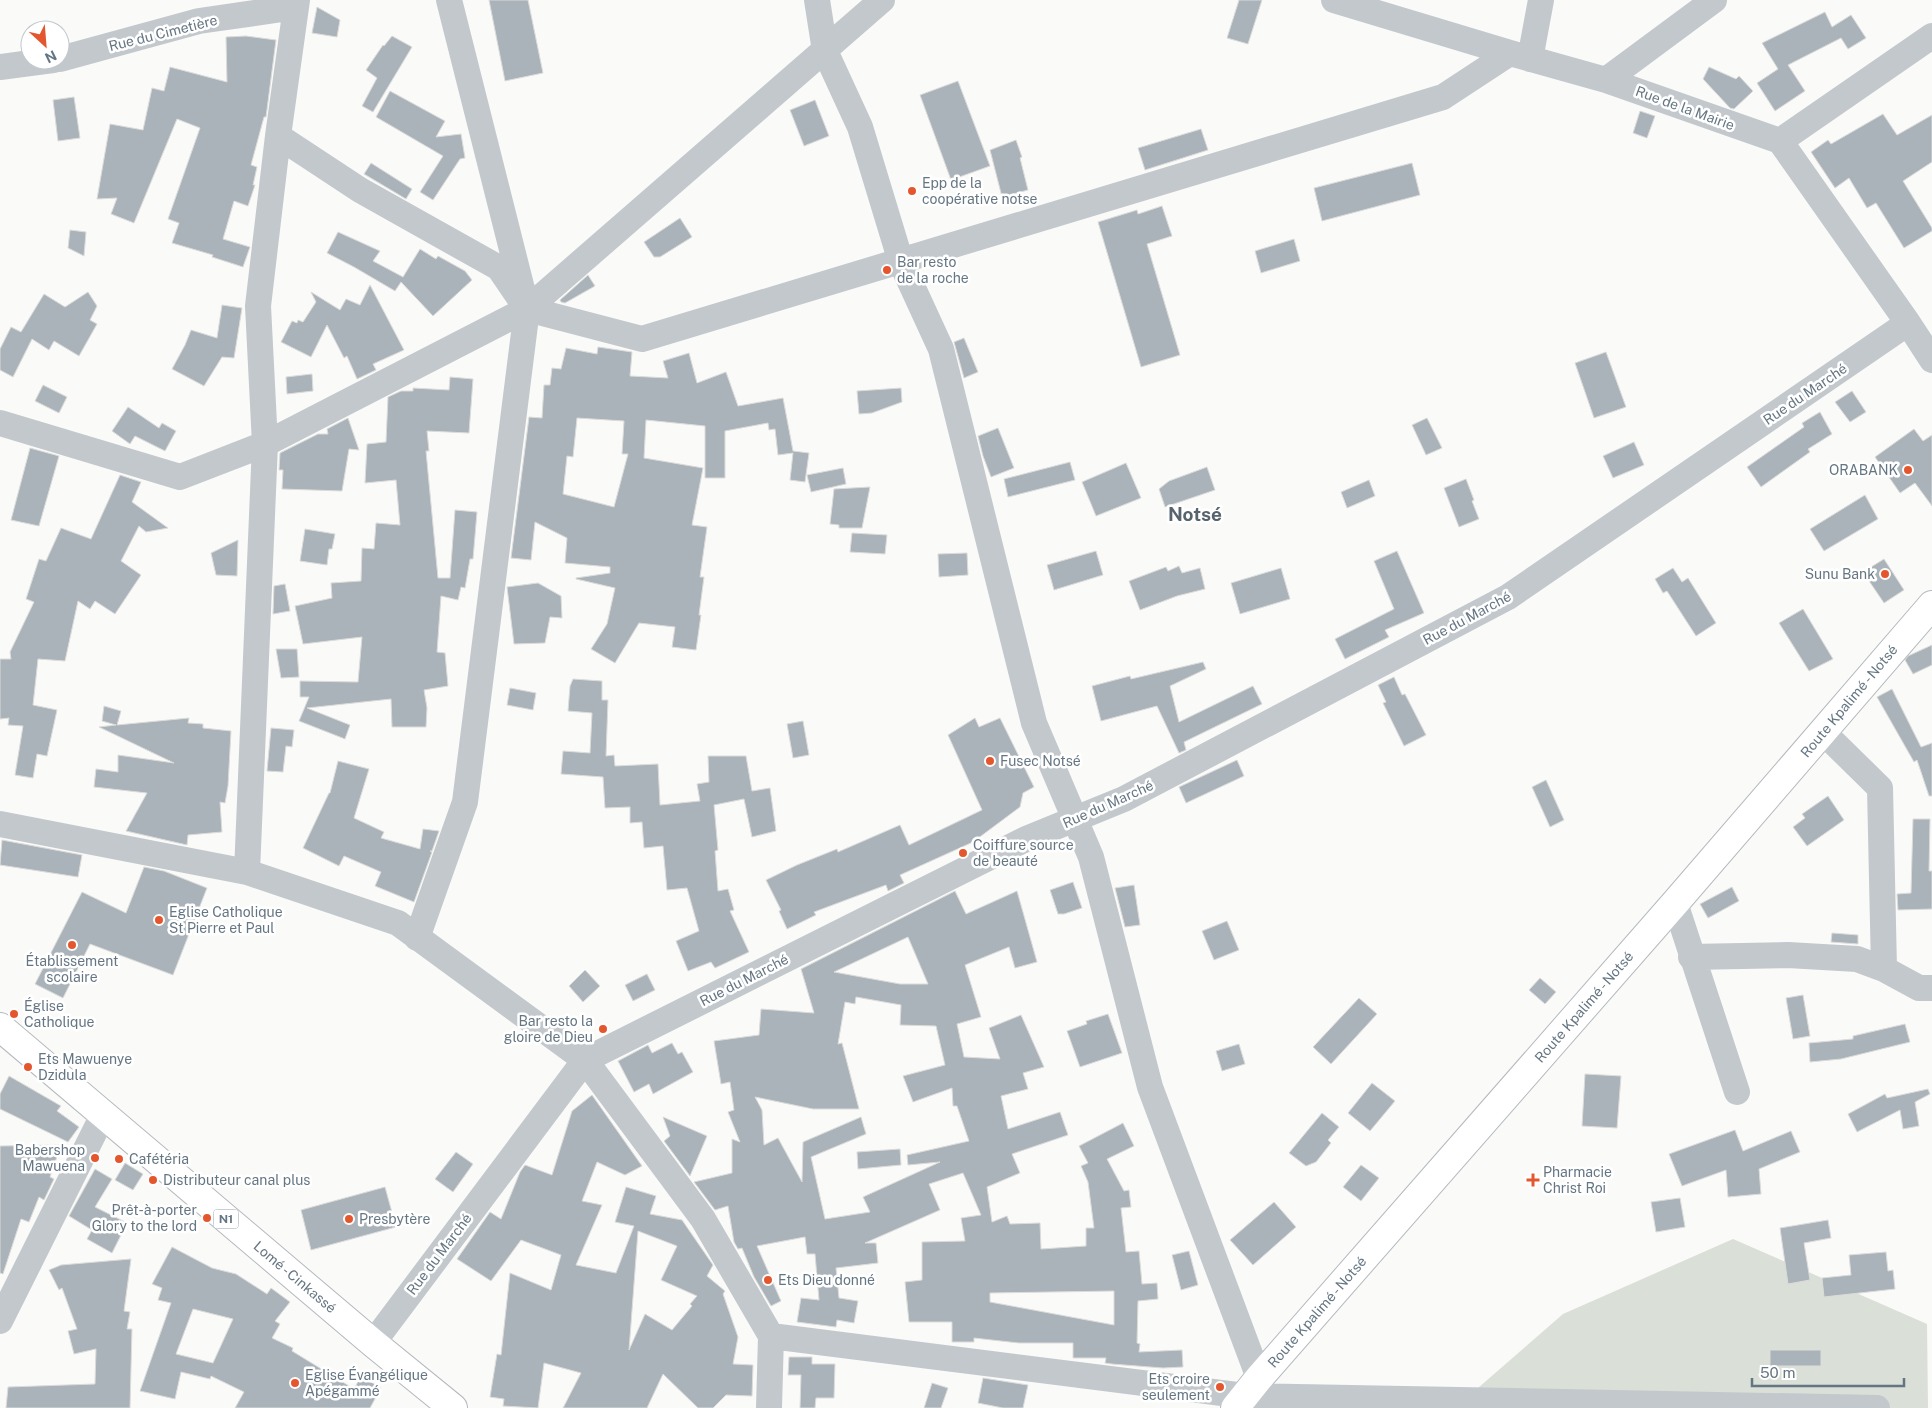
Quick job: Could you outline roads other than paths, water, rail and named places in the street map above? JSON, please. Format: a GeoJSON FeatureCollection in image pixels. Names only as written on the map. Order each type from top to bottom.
{"type":"FeatureCollection","features":[{"type":"Feature","properties":{"kind":"main road","name":"Route Kpalimé - Notsé"},"geometry":{"type":"LineString","coordinates":[[1246,1394],[1932,605]]}},
{"type":"Feature","properties":{"kind":"main road","name":"Lomé - Cinkassé"},"geometry":{"type":"LineString","coordinates":[[0,1027],[373,1343],[453,1408]]}},
{"type":"Feature","properties":{"kind":"street"},"geometry":{"type":"LineString","coordinates":[[417,938],[465,802],[527,309],[449,0]]}},
{"type":"Feature","properties":{"kind":"street"},"geometry":{"type":"LineString","coordinates":[[817,0],[825,51],[860,127],[901,262],[940,349],[1034,723],[1090,857],[1150,1087],[1246,1394]]}},
{"type":"Feature","properties":{"kind":"street"},"geometry":{"type":"LineString","coordinates":[[0,423],[180,477],[265,444],[527,309],[882,0]]}},
{"type":"Feature","properties":{"kind":"street","name":"Rue de la Mairie"},"geometry":{"type":"LineString","coordinates":[[1334,0],[1606,80],[1780,142]]}},
{"type":"Feature","properties":{"kind":"street"},"geometry":{"type":"LineString","coordinates":[[278,136],[360,190],[499,268],[527,309],[642,339],[1443,97],[1520,56],[1541,0]]}},
{"type":"Feature","properties":{"kind":"street"},"geometry":{"type":"LineString","coordinates":[[1606,80],[1714,0]]}},
{"type":"Feature","properties":{"kind":"street"},"geometry":{"type":"LineString","coordinates":[[247,872],[265,444],[258,306],[296,4]]}},
{"type":"Feature","properties":{"kind":"street","name":"Rue du Cimetière"},"geometry":{"type":"LineString","coordinates":[[70,56],[199,21],[296,4]]}},
{"type":"Feature","properties":{"kind":"street"},"geometry":{"type":"LineString","coordinates":[[1932,36],[1780,142],[1908,322],[1932,360]]}},
{"type":"Feature","properties":{"kind":"street"},"geometry":{"type":"LineString","coordinates":[[0,67],[20,64]]}},
{"type":"Feature","properties":{"kind":"street","name":"Rue du Marché"},"geometry":{"type":"LineString","coordinates":[[373,1343],[585,1060],[1026,839],[1124,799],[1508,597],[1908,322]]}},
{"type":"Feature","properties":{"kind":"street"},"geometry":{"type":"LineString","coordinates":[[1823,732],[1880,788],[1884,969]]}},
{"type":"Feature","properties":{"kind":"street"},"geometry":{"type":"LineString","coordinates":[[0,824],[247,872],[398,923],[585,1060],[703,1219],[771,1336],[769,1408]]}},
{"type":"Feature","properties":{"kind":"street"},"geometry":{"type":"LineString","coordinates":[[1674,903],[1737,1092]]}},
{"type":"Feature","properties":{"kind":"street"},"geometry":{"type":"LineString","coordinates":[[1691,957],[1788,955],[1857,959],[1884,969],[1919,988],[1932,988]]}},
{"type":"Feature","properties":{"kind":"street"},"geometry":{"type":"LineString","coordinates":[[0,1321],[103,1115]]}},
{"type":"Feature","properties":{"kind":"street"},"geometry":{"type":"LineString","coordinates":[[771,1336],[1246,1394],[1877,1408]]}},
{"type":"Feature","properties":{"kind":"place","name":"Epp de la coopérative notse"},"geometry":{"type":"Point","coordinates":[912,191]}},
{"type":"Feature","properties":{"kind":"place","name":"Bar resto de la roche"},"geometry":{"type":"Point","coordinates":[887,270]}},
{"type":"Feature","properties":{"kind":"place","name":"ORABANK"},"geometry":{"type":"Point","coordinates":[1908,470]}},
{"type":"Feature","properties":{"kind":"place","name":"Sunu Bank"},"geometry":{"type":"Point","coordinates":[1885,574]}},
{"type":"Feature","properties":{"kind":"place","name":"Fusec Notsé"},"geometry":{"type":"Point","coordinates":[990,761]}},
{"type":"Feature","properties":{"kind":"place","name":"Coiffure source de beauté"},"geometry":{"type":"Point","coordinates":[963,853]}},
{"type":"Feature","properties":{"kind":"place","name":"Eglise Catholique St Pierre et Paul"},"geometry":{"type":"Point","coordinates":[159,920]}},
{"type":"Feature","properties":{"kind":"place","name":"Établissement scolaire"},"geometry":{"type":"Point","coordinates":[72,945]}},
{"type":"Feature","properties":{"kind":"place","name":"Église Catholique"},"geometry":{"type":"Point","coordinates":[14,1014]}},
{"type":"Feature","properties":{"kind":"place","name":"Bar resto la gloire de Dieu"},"geometry":{"type":"Point","coordinates":[603,1029]}},
{"type":"Feature","properties":{"kind":"place","name":"Ets Mawuenye Dzidula"},"geometry":{"type":"Point","coordinates":[28,1067]}},
{"type":"Feature","properties":{"kind":"place","name":"Babershop Mawuena"},"geometry":{"type":"Point","coordinates":[95,1158]}},
{"type":"Feature","properties":{"kind":"place","name":"Cafétéria"},"geometry":{"type":"Point","coordinates":[119,1159]}},
{"type":"Feature","properties":{"kind":"place","name":"Distributeur canal plus"},"geometry":{"type":"Point","coordinates":[153,1180]}},
{"type":"Feature","properties":{"kind":"place","name":"Pharmacie Christ Roi"},"geometry":{"type":"Point","coordinates":[1533,1180]}},
{"type":"Feature","properties":{"kind":"place","name":"Prêt-à-porter Glory to the lord"},"geometry":{"type":"Point","coordinates":[207,1218]}},
{"type":"Feature","properties":{"kind":"place","name":"Presbytère"},"geometry":{"type":"Point","coordinates":[349,1219]}},
{"type":"Feature","properties":{"kind":"place","name":"Ets Dieu donné"},"geometry":{"type":"Point","coordinates":[768,1280]}},
{"type":"Feature","properties":{"kind":"place","name":"Eglise Évangélique Apégammé"},"geometry":{"type":"Point","coordinates":[295,1383]}},
{"type":"Feature","properties":{"kind":"place","name":"Ets croire seulement"},"geometry":{"type":"Point","coordinates":[1220,1387]}},
{"type":"Feature","properties":{"kind":"district","name":"Notsé"},"geometry":{"type":"Point","coordinates":[1195,514]}}]}
